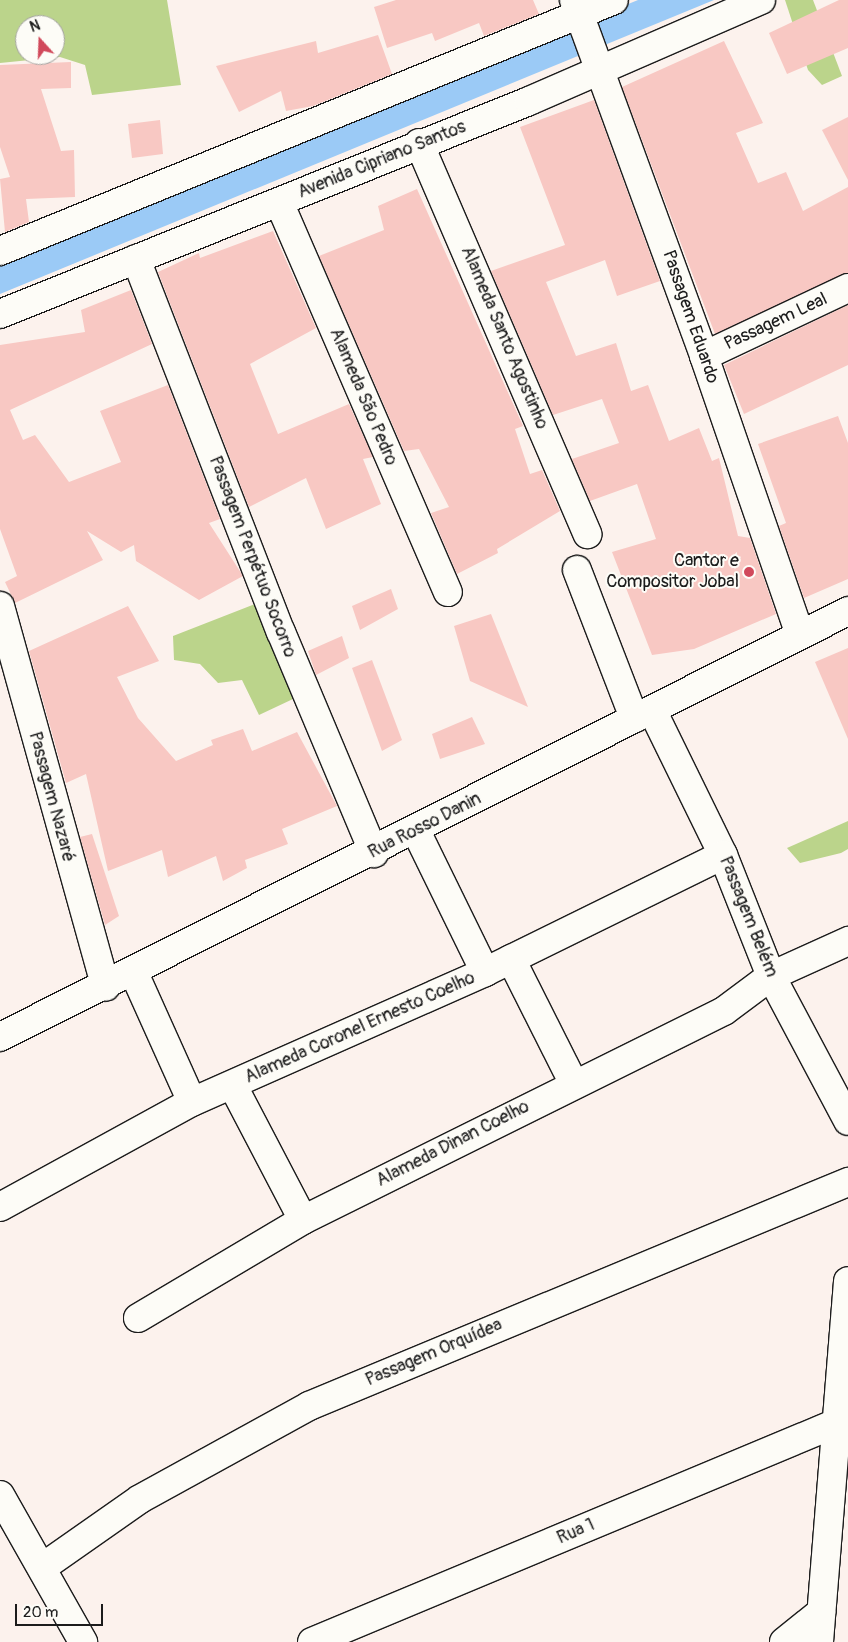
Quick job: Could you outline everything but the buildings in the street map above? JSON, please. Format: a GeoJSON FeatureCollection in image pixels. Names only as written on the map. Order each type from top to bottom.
{"type":"FeatureCollection","features":[{"type":"Feature","properties":{"kind":"street"},"geometry":{"type":"LineString","coordinates":[[0,251],[577,8],[614,0]]}},
{"type":"Feature","properties":{"kind":"street","name":"Avenida Cipriano Santos"},"geometry":{"type":"LineString","coordinates":[[0,314],[279,202],[419,143],[529,101],[601,67],[761,0]]}},
{"type":"Feature","properties":{"kind":"street","name":"Passagem Eduardo"},"geometry":{"type":"LineString","coordinates":[[577,8],[601,67],[704,356],[800,635]]}},
{"type":"Feature","properties":{"kind":"street","name":"Alameda Santo Agostinho"},"geometry":{"type":"LineString","coordinates":[[419,143],[587,534]]}},
{"type":"Feature","properties":{"kind":"street","name":"Alameda São Pedro"},"geometry":{"type":"LineString","coordinates":[[279,202],[448,592]]}},
{"type":"Feature","properties":{"kind":"street","name":"Passagem Perpétuo Socorro"},"geometry":{"type":"LineString","coordinates":[[136,259],[281,632],[374,852]]}},
{"type":"Feature","properties":{"kind":"street","name":"Passagem Leal"},"geometry":{"type":"LineString","coordinates":[[704,356],[848,288]]}},
{"type":"Feature","properties":{"kind":"street","name":"Passagem Belém"},"geometry":{"type":"LineString","coordinates":[[577,570],[643,714],[723,855],[771,976],[848,1121]]}},
{"type":"Feature","properties":{"kind":"street","name":"Passagem Nazaré"},"geometry":{"type":"LineString","coordinates":[[0,606],[106,987]]}},
{"type":"Feature","properties":{"kind":"street","name":"Rua Rosso Danin"},"geometry":{"type":"LineString","coordinates":[[0,1037],[134,973],[848,612]]}},
{"type":"Feature","properties":{"kind":"street"},"geometry":{"type":"LineString","coordinates":[[416,831],[484,972]]}},
{"type":"Feature","properties":{"kind":"street","name":"Alameda Coronel Ernesto Coelho"},"geometry":{"type":"LineString","coordinates":[[0,1207],[192,1102],[233,1086],[484,972],[723,855]]}},
{"type":"Feature","properties":{"kind":"street","name":"Alameda Dinan Coelho"},"geometry":{"type":"LineString","coordinates":[[138,1318],[302,1220],[724,1011],[771,976],[848,941]]}},
{"type":"Feature","properties":{"kind":"street"},"geometry":{"type":"LineString","coordinates":[[511,959],[574,1084]]}},
{"type":"Feature","properties":{"kind":"street"},"geometry":{"type":"LineString","coordinates":[[134,973],[192,1102]]}},
{"type":"Feature","properties":{"kind":"street"},"geometry":{"type":"LineString","coordinates":[[233,1086],[302,1220]]}},
{"type":"Feature","properties":{"kind":"street","name":"Passagem Orquídea"},"geometry":{"type":"LineString","coordinates":[[43,1567],[149,1494],[309,1406],[848,1182]]}},
{"type":"Feature","properties":{"kind":"street"},"geometry":{"type":"LineString","coordinates":[[819,1642],[839,1422],[848,1281]]}},
{"type":"Feature","properties":{"kind":"street","name":"Rua 1"},"geometry":{"type":"LineString","coordinates":[[312,1642],[839,1422]]}},
{"type":"Feature","properties":{"kind":"street"},"geometry":{"type":"LineString","coordinates":[[0,1495],[43,1567],[84,1642]]}},
{"type":"Feature","properties":{"kind":"street"},"geometry":{"type":"LineString","coordinates":[[784,1642],[822,1612]]}},
{"type":"Feature","properties":{"kind":"green space"},"geometry":{"type":"Polygon","coordinates":[[[0,0],[167,0],[181,85],[92,95],[85,65],[65,59],[65,15],[15,15],[15,62],[0,63],[0,0]]]}},
{"type":"Feature","properties":{"kind":"green space"},"geometry":{"type":"Polygon","coordinates":[[[785,0],[813,0],[842,76],[822,85],[808,70],[785,0]]]}},
{"type":"Feature","properties":{"kind":"green space"},"geometry":{"type":"Polygon","coordinates":[[[255,604],[293,699],[259,715],[242,680],[218,683],[200,664],[174,660],[173,636],[255,604]]]}},
{"type":"Feature","properties":{"kind":"green space"},"geometry":{"type":"Polygon","coordinates":[[[848,821],[848,849],[841,853],[800,863],[787,848],[848,821]]]}},
{"type":"Feature","properties":{"kind":"water"},"geometry":{"type":"Polygon","coordinates":[[[638,0],[714,0],[0,294],[0,261],[638,0]]]}},
{"type":"Feature","properties":{"kind":"place","name":"Cantor e Compositor Jobal"},"geometry":{"type":"Point","coordinates":[749,572]}}]}
